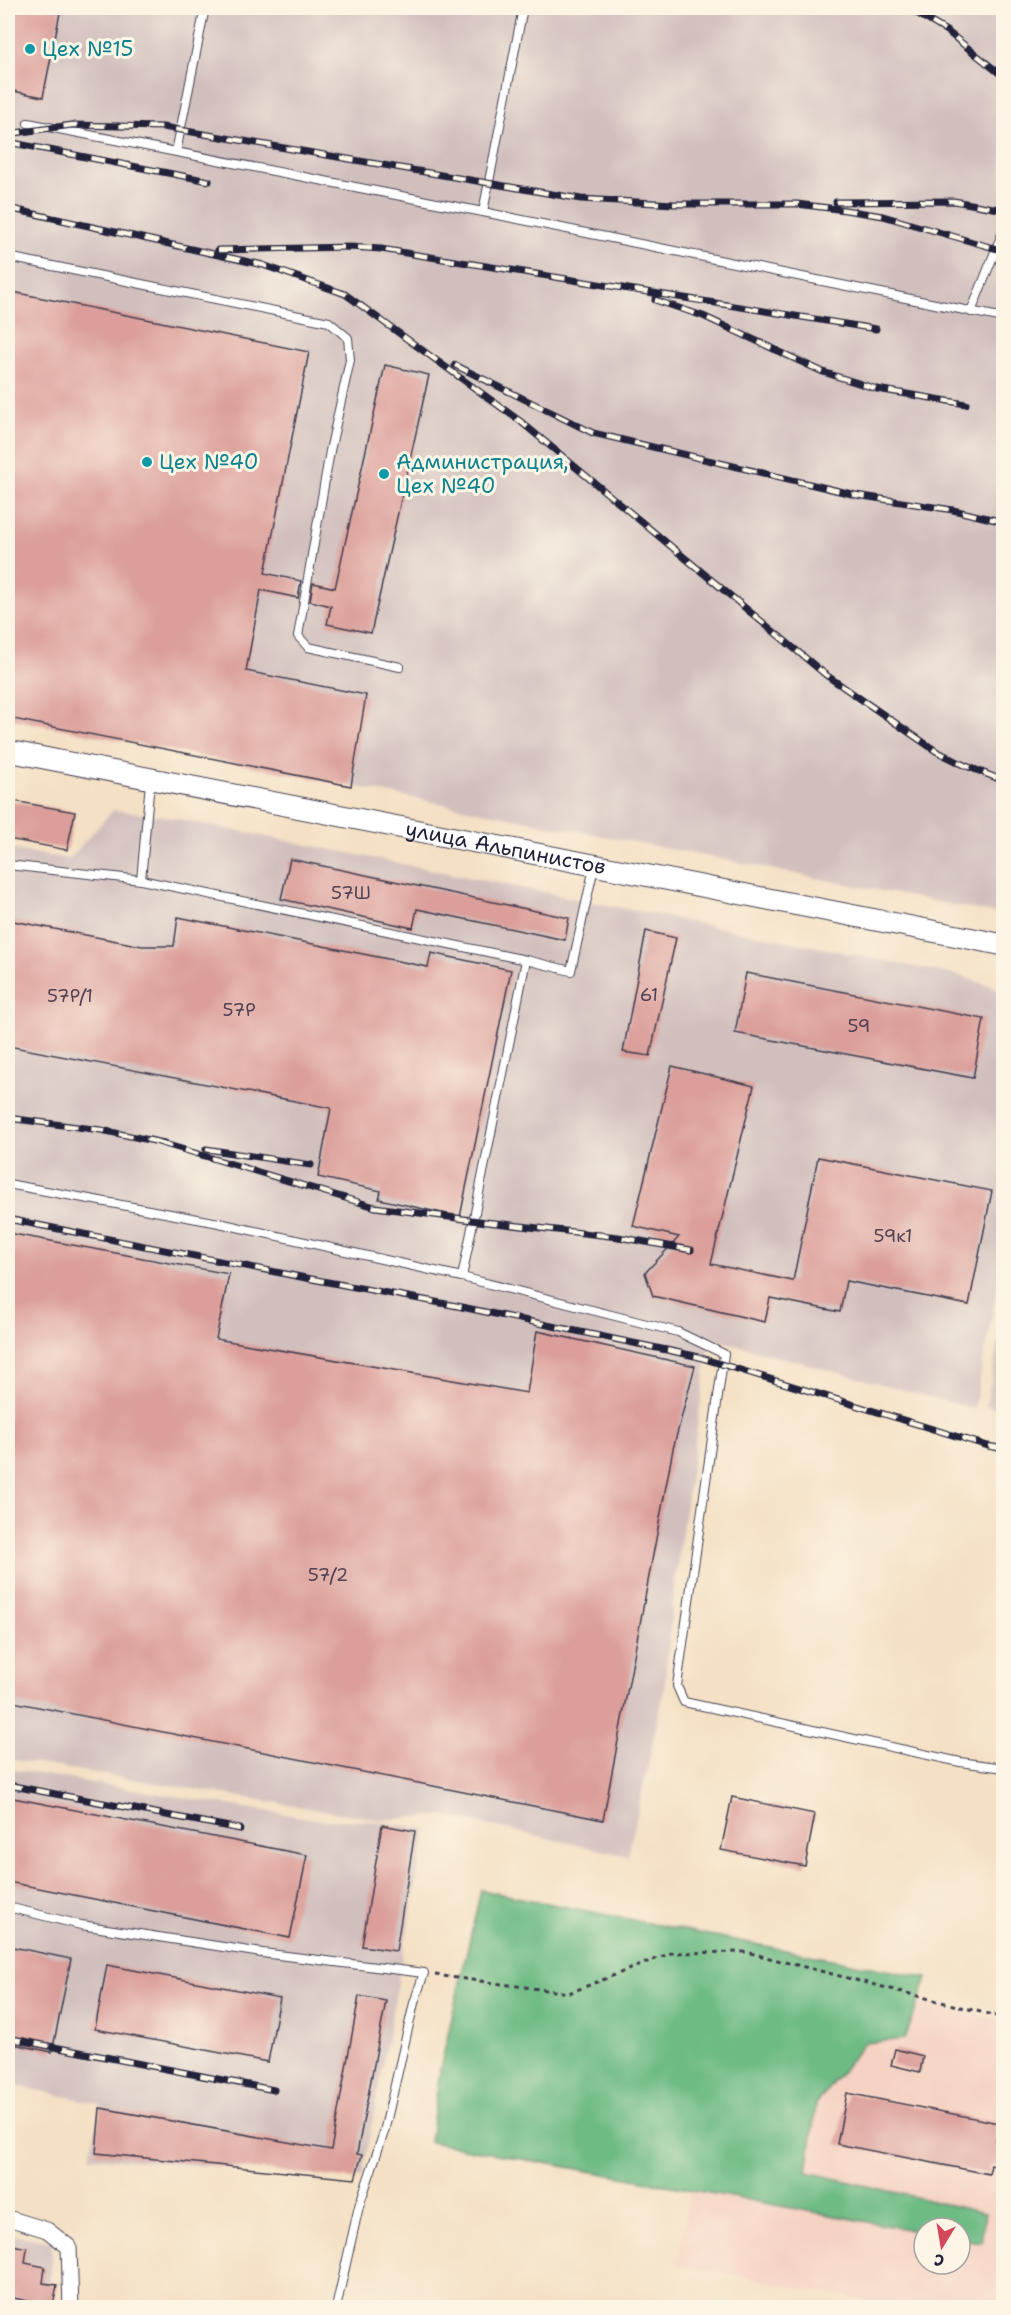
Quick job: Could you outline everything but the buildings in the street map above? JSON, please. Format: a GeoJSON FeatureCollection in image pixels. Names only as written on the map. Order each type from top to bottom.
{"type":"FeatureCollection","features":[{"type":"Feature","properties":{"kind":"main road","name":"улица Альпинистов"},"geometry":{"type":"LineString","coordinates":[[8,751],[1004,945]]}},
{"type":"Feature","properties":{"kind":"street"},"geometry":{"type":"LineString","coordinates":[[8,2218],[47,2230],[69,2247],[71,2307]]}},
{"type":"Feature","properties":{"kind":"lane"},"geometry":{"type":"LineString","coordinates":[[176,152],[205,8]]}},
{"type":"Feature","properties":{"kind":"lane"},"geometry":{"type":"LineString","coordinates":[[483,212],[523,8]]}},
{"type":"Feature","properties":{"kind":"lane"},"geometry":{"type":"LineString","coordinates":[[28,123],[483,212],[1004,318]]}},
{"type":"Feature","properties":{"kind":"lane"},"geometry":{"type":"LineString","coordinates":[[971,312],[1004,230]]}},
{"type":"Feature","properties":{"kind":"lane"},"geometry":{"type":"LineString","coordinates":[[8,257],[329,322],[348,338],[350,360],[330,451],[298,636],[308,647],[400,667]]}},
{"type":"Feature","properties":{"kind":"lane"},"geometry":{"type":"LineString","coordinates":[[141,880],[150,779]]}},
{"type":"Feature","properties":{"kind":"lane"},"geometry":{"type":"LineString","coordinates":[[8,865],[141,880],[571,971],[594,866]]}},
{"type":"Feature","properties":{"kind":"lane"},"geometry":{"type":"LineString","coordinates":[[462,1277],[526,960]]}},
{"type":"Feature","properties":{"kind":"lane"},"geometry":{"type":"LineString","coordinates":[[8,1184],[219,1223],[462,1277],[678,1332],[724,1354],[678,1686],[684,1702],[960,1762],[1004,1768]]}},
{"type":"Feature","properties":{"kind":"lane"},"geometry":{"type":"LineString","coordinates":[[8,1908],[93,1926],[262,1953],[424,1974],[414,2003],[384,2132],[359,2206],[336,2307]]}},
{"type":"Feature","properties":{"kind":"path"},"geometry":{"type":"LineString","coordinates":[[424,1974],[569,1993],[671,1953],[746,1952],[1004,2018]]}},
{"type":"Feature","properties":{"kind":"shaded area"},"geometry":{"type":"Polygon","coordinates":[[[8,8],[1003,8],[1003,915],[8,718],[8,8]]]}},
{"type":"Feature","properties":{"kind":"shaded area"},"geometry":{"type":"Polygon","coordinates":[[[113,810],[163,816],[961,976],[1003,990],[1003,1259],[974,1409],[710,1338],[674,1587],[664,1691],[628,1856],[442,1815],[383,1820],[8,1759],[8,849],[69,859],[113,810]]]}},
{"type":"Feature","properties":{"kind":"shaded area"},"geometry":{"type":"Polygon","coordinates":[[[1003,1316],[1003,1410],[986,1406],[1003,1316]]]}},
{"type":"Feature","properties":{"kind":"shaded area"},"geometry":{"type":"Polygon","coordinates":[[[8,1769],[321,1820],[374,1821],[426,1829],[362,2177],[90,2157],[101,2104],[8,2084],[8,1769]]]}},
{"type":"Feature","properties":{"kind":"shaded area"},"geometry":{"type":"Polygon","coordinates":[[[730,1964],[1003,2021],[1003,2307],[897,2307],[677,2264],[730,1964]]]}},
{"type":"Feature","properties":{"kind":"shaded area"},"geometry":{"type":"Polygon","coordinates":[[[8,2234],[52,2242],[48,2307],[8,2307],[8,2234]]]}},
{"type":"Feature","properties":{"kind":"green space"},"geometry":{"type":"Polygon","coordinates":[[[481,1890],[927,1978],[905,2039],[864,2043],[816,2104],[807,2172],[985,2213],[981,2242],[972,2241],[972,2216],[912,2216],[912,2230],[430,2142],[440,2070],[481,1890]]]}},
{"type":"Feature","properties":{"kind":"railway"},"geometry":{"type":"LineString","coordinates":[[908,8],[948,32],[1004,77]]}},
{"type":"Feature","properties":{"kind":"railway"},"geometry":{"type":"LineString","coordinates":[[8,134],[72,125],[163,127],[581,199],[674,204],[797,204],[845,210],[883,216],[1004,251]]}},
{"type":"Feature","properties":{"kind":"railway"},"geometry":{"type":"LineString","coordinates":[[8,142],[209,181]]}},
{"type":"Feature","properties":{"kind":"railway"},"geometry":{"type":"LineString","coordinates":[[836,202],[954,201],[1004,210]]}},
{"type":"Feature","properties":{"kind":"railway"},"geometry":{"type":"LineString","coordinates":[[8,208],[263,265],[345,294],[520,421],[826,675],[936,751],[1004,781]]}},
{"type":"Feature","properties":{"kind":"railway"},"geometry":{"type":"LineString","coordinates":[[218,250],[350,247],[381,249],[876,329]]}},
{"type":"Feature","properties":{"kind":"railway"},"geometry":{"type":"LineString","coordinates":[[655,300],[703,316],[823,372],[877,389],[966,404]]}},
{"type":"Feature","properties":{"kind":"railway"},"geometry":{"type":"LineString","coordinates":[[455,365],[593,433],[856,495],[953,510],[1004,522]]}},
{"type":"Feature","properties":{"kind":"railway"},"geometry":{"type":"LineString","coordinates":[[8,1118],[101,1130],[164,1143]]}},
{"type":"Feature","properties":{"kind":"railway"},"geometry":{"type":"LineString","coordinates":[[158,1142],[375,1207],[618,1237],[691,1250]]}},
{"type":"Feature","properties":{"kind":"railway"},"geometry":{"type":"LineString","coordinates":[[206,1149],[311,1165]]}},
{"type":"Feature","properties":{"kind":"railway"},"geometry":{"type":"LineString","coordinates":[[8,1219],[457,1306],[695,1356],[1004,1449]]}},
{"type":"Feature","properties":{"kind":"railway"},"geometry":{"type":"LineString","coordinates":[[8,1785],[240,1829]]}},
{"type":"Feature","properties":{"kind":"railway"},"geometry":{"type":"LineString","coordinates":[[8,2038],[274,2090]]}},
{"type":"Feature","properties":{"kind":"place","name":"Цех №15"},"geometry":{"type":"Point","coordinates":[30,49]}},
{"type":"Feature","properties":{"kind":"place","name":"Цех №40"},"geometry":{"type":"Point","coordinates":[147,462]}},
{"type":"Feature","properties":{"kind":"place","name":"Администрация, Цех №40"},"geometry":{"type":"Point","coordinates":[384,474]}}]}
